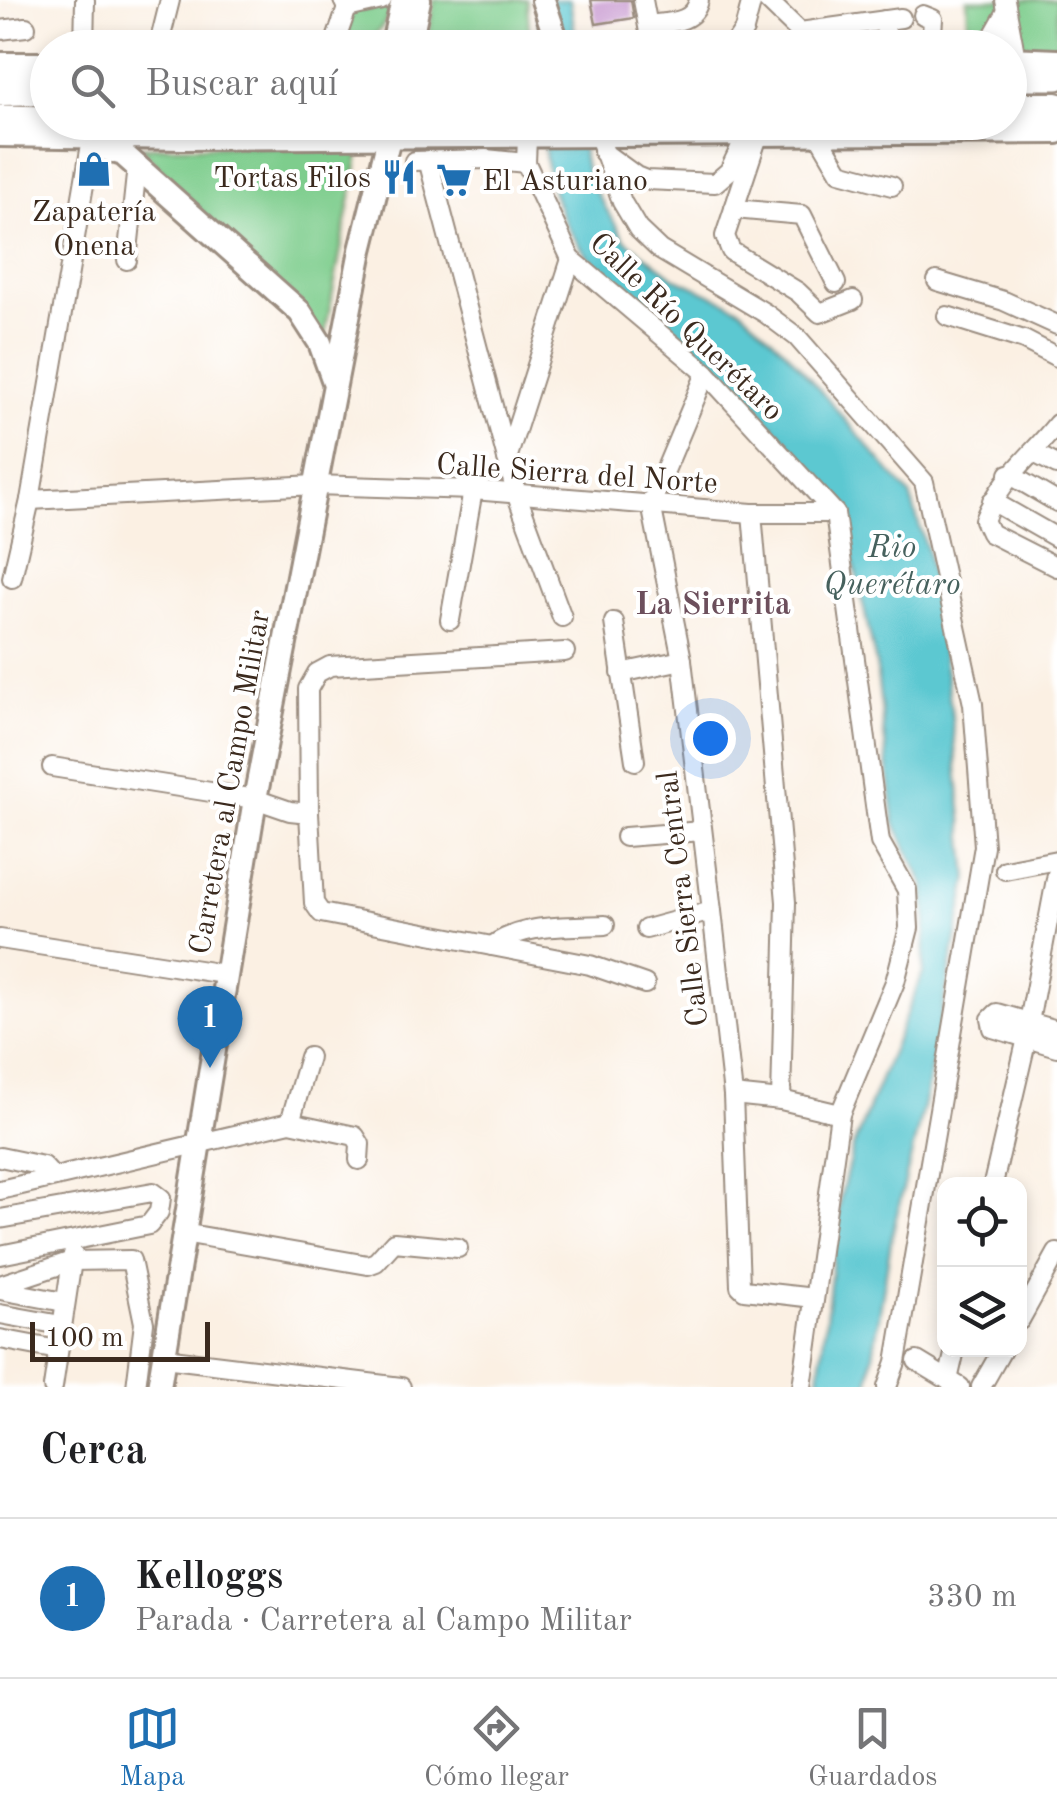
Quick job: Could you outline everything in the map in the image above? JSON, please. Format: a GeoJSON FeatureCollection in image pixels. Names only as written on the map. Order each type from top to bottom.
{"type":"FeatureCollection","features":[{"type":"Feature","properties":{"kind":"highway"},"geometry":{"type":"LineString","coordinates":[[1027,69],[1057,77]]}},
{"type":"Feature","properties":{"kind":"highway"},"geometry":{"type":"LineString","coordinates":[[0,118],[30,123]]}},
{"type":"Feature","properties":{"kind":"highway"},"geometry":{"type":"LineString","coordinates":[[1027,118],[1057,119]]}},
{"type":"Feature","properties":{"kind":"main road"},"geometry":{"type":"LineString","coordinates":[[396,30],[403,0]]}},
{"type":"Feature","properties":{"kind":"main road"},"geometry":{"type":"LineString","coordinates":[[413,30],[419,0]]}},
{"type":"Feature","properties":{"kind":"main road"},"geometry":{"type":"LineString","coordinates":[[543,0],[552,30]]}},
{"type":"Feature","properties":{"kind":"main road"},"geometry":{"type":"LineString","coordinates":[[1027,63],[1057,60]]}},
{"type":"Feature","properties":{"kind":"main road"},"geometry":{"type":"LineString","coordinates":[[0,64],[30,64]]}},
{"type":"Feature","properties":{"kind":"main road"},"geometry":{"type":"LineString","coordinates":[[0,135],[30,131]]}},
{"type":"Feature","properties":{"kind":"main road"},"geometry":{"type":"LineString","coordinates":[[1027,133],[1057,132]]}},
{"type":"Feature","properties":{"kind":"main road"},"geometry":{"type":"LineString","coordinates":[[82,140],[123,154],[300,312],[320,343],[334,383]]}},
{"type":"Feature","properties":{"kind":"main road","name":"Carretera al Campo Militar"},"geometry":{"type":"LineString","coordinates":[[159,1387],[224,974],[382,140]]}},
{"type":"Feature","properties":{"kind":"main road"},"geometry":{"type":"LineString","coordinates":[[457,140],[485,148],[519,140]]}},
{"type":"Feature","properties":{"kind":"main road"},"geometry":{"type":"LineString","coordinates":[[580,140],[627,140]]}},
{"type":"Feature","properties":{"kind":"street"},"geometry":{"type":"LineString","coordinates":[[84,30],[85,0]]}},
{"type":"Feature","properties":{"kind":"street"},"geometry":{"type":"LineString","coordinates":[[162,30],[170,0]]}},
{"type":"Feature","properties":{"kind":"street"},"geometry":{"type":"LineString","coordinates":[[338,30],[345,4],[382,0]]}},
{"type":"Feature","properties":{"kind":"street"},"geometry":{"type":"LineString","coordinates":[[643,0],[649,30]]}},
{"type":"Feature","properties":{"kind":"street"},"geometry":{"type":"LineString","coordinates":[[648,26],[688,19],[697,10],[699,0]]}},
{"type":"Feature","properties":{"kind":"street"},"geometry":{"type":"LineString","coordinates":[[744,30],[752,0]]}},
{"type":"Feature","properties":{"kind":"street"},"geometry":{"type":"LineString","coordinates":[[767,0],[798,30]]}},
{"type":"Feature","properties":{"kind":"street"},"geometry":{"type":"LineString","coordinates":[[995,30],[1006,6]]}},
{"type":"Feature","properties":{"kind":"street"},"geometry":{"type":"LineString","coordinates":[[924,15],[934,19],[933,30]]}},
{"type":"Feature","properties":{"kind":"street"},"geometry":{"type":"LineString","coordinates":[[814,30],[893,19],[891,30]]}},
{"type":"Feature","properties":{"kind":"street"},"geometry":{"type":"LineString","coordinates":[[0,30],[26,27]]}},
{"type":"Feature","properties":{"kind":"street"},"geometry":{"type":"LineString","coordinates":[[1027,90],[1057,90]]}},
{"type":"Feature","properties":{"kind":"street"},"geometry":{"type":"LineString","coordinates":[[1027,111],[1057,102]]}},
{"type":"Feature","properties":{"kind":"street"},"geometry":{"type":"LineString","coordinates":[[0,104],[30,104]]}},
{"type":"Feature","properties":{"kind":"street","name":"Calle Río Querétaro"},"geometry":{"type":"LineString","coordinates":[[531,140],[526,163],[571,259],[706,373],[836,514]]}},
{"type":"Feature","properties":{"kind":"street"},"geometry":{"type":"LineString","coordinates":[[596,141],[646,180],[715,183],[729,171],[749,140]]}},
{"type":"Feature","properties":{"kind":"street"},"geometry":{"type":"LineString","coordinates":[[751,140],[725,236],[731,250],[798,292],[820,314],[853,300]]}},
{"type":"Feature","properties":{"kind":"street"},"geometry":{"type":"LineString","coordinates":[[821,140],[840,172],[892,186]]}},
{"type":"Feature","properties":{"kind":"street"},"geometry":{"type":"LineString","coordinates":[[596,141],[622,202],[638,228],[660,250],[765,313],[797,337],[924,482],[973,704],[984,846],[896,1362],[887,1387]]}},
{"type":"Feature","properties":{"kind":"street"},"geometry":{"type":"LineString","coordinates":[[12,578],[30,500],[91,144]]}},
{"type":"Feature","properties":{"kind":"street"},"geometry":{"type":"LineString","coordinates":[[526,163],[485,148],[421,161],[516,493],[562,618]]}},
{"type":"Feature","properties":{"kind":"street"},"geometry":{"type":"LineString","coordinates":[[127,260],[137,166]]}},
{"type":"Feature","properties":{"kind":"street"},"geometry":{"type":"LineString","coordinates":[[734,210],[802,215],[836,283]]}},
{"type":"Feature","properties":{"kind":"street"},"geometry":{"type":"LineString","coordinates":[[507,460],[571,259]]}},
{"type":"Feature","properties":{"kind":"street"},"geometry":{"type":"LineString","coordinates":[[937,281],[1057,324]]}},
{"type":"Feature","properties":{"kind":"street"},"geometry":{"type":"LineString","coordinates":[[948,316],[1024,340],[1057,356]]}},
{"type":"Feature","properties":{"kind":"street"},"geometry":{"type":"LineString","coordinates":[[650,504],[706,373]]}},
{"type":"Feature","properties":{"kind":"street"},"geometry":{"type":"LineString","coordinates":[[1057,424],[1034,453],[1009,474],[984,520],[990,533],[1057,567]]}},
{"type":"Feature","properties":{"kind":"street"},"geometry":{"type":"LineString","coordinates":[[1034,453],[1057,465]]}},
{"type":"Feature","properties":{"kind":"street"},"geometry":{"type":"LineString","coordinates":[[1009,474],[1057,502]]}},
{"type":"Feature","properties":{"kind":"street","name":"Calle Sierra del Norte"},"geometry":{"type":"LineString","coordinates":[[30,500],[315,485],[472,490],[752,513],[836,514]]}},
{"type":"Feature","properties":{"kind":"street"},"geometry":{"type":"LineString","coordinates":[[450,620],[472,490]]}},
{"type":"Feature","properties":{"kind":"street"},"geometry":{"type":"LineString","coordinates":[[992,501],[1057,538]]}},
{"type":"Feature","properties":{"kind":"street","name":"Calle Sierra Central"},"geometry":{"type":"LineString","coordinates":[[650,504],[682,660],[712,911],[733,1096],[740,1286],[744,1290],[814,1298]]}},
{"type":"Feature","properties":{"kind":"street"},"geometry":{"type":"LineString","coordinates":[[752,513],[786,902],[782,1100]]}},
{"type":"Feature","properties":{"kind":"street"},"geometry":{"type":"LineString","coordinates":[[802,1387],[840,1114],[895,982],[909,928],[910,906],[907,890],[880,842],[836,514]]}},
{"type":"Feature","properties":{"kind":"street"},"geometry":{"type":"LineString","coordinates":[[614,622],[635,761]]}},
{"type":"Feature","properties":{"kind":"street"},"geometry":{"type":"LineString","coordinates":[[565,652],[330,666],[317,673],[308,689],[314,903],[321,913],[590,965],[645,984]]}},
{"type":"Feature","properties":{"kind":"street"},"geometry":{"type":"LineString","coordinates":[[621,674],[682,660]]}},
{"type":"Feature","properties":{"kind":"street"},"geometry":{"type":"LineString","coordinates":[[52,768],[256,799],[290,811],[309,812]]}},
{"type":"Feature","properties":{"kind":"street"},"geometry":{"type":"LineString","coordinates":[[626,837],[702,830]]}},
{"type":"Feature","properties":{"kind":"street"},"geometry":{"type":"LineString","coordinates":[[1006,870],[1057,860]]}},
{"type":"Feature","properties":{"kind":"street"},"geometry":{"type":"LineString","coordinates":[[995,1177],[1054,911],[1057,874]]}},
{"type":"Feature","properties":{"kind":"street"},"geometry":{"type":"LineString","coordinates":[[646,929],[712,911]]}},
{"type":"Feature","properties":{"kind":"street"},"geometry":{"type":"LineString","coordinates":[[492,946],[505,937],[531,930],[605,925]]}},
{"type":"Feature","properties":{"kind":"street"},"geometry":{"type":"LineString","coordinates":[[0,939],[224,974]]}},
{"type":"Feature","properties":{"kind":"street"},"geometry":{"type":"LineString","coordinates":[[1028,1030],[1057,1030]]}},
{"type":"Feature","properties":{"kind":"street"},"geometry":{"type":"LineString","coordinates":[[1028,1030],[1057,1047]]}},
{"type":"Feature","properties":{"kind":"street"},"geometry":{"type":"LineString","coordinates":[[290,1122],[309,1057]]}},
{"type":"Feature","properties":{"kind":"street"},"geometry":{"type":"LineString","coordinates":[[733,1096],[782,1100],[840,1114]]}},
{"type":"Feature","properties":{"kind":"street"},"geometry":{"type":"LineString","coordinates":[[0,1190],[290,1122],[355,1136],[360,1144],[359,1160]]}},
{"type":"Feature","properties":{"kind":"street"},"geometry":{"type":"LineString","coordinates":[[0,1157],[43,1166],[53,1177]]}},
{"type":"Feature","properties":{"kind":"street"},"geometry":{"type":"LineString","coordinates":[[0,1219],[152,1192],[162,1198],[160,1212],[149,1225],[0,1255]]}},
{"type":"Feature","properties":{"kind":"street"},"geometry":{"type":"LineString","coordinates":[[184,1233],[368,1265],[376,1262],[394,1242],[458,1248]]}},
{"type":"Feature","properties":{"kind":"street"},"geometry":{"type":"LineString","coordinates":[[53,1387],[73,1241]]}},
{"type":"Feature","properties":{"kind":"street"},"geometry":{"type":"LineString","coordinates":[[1027,1308],[1057,1254]]}},
{"type":"Feature","properties":{"kind":"street"},"geometry":{"type":"LineString","coordinates":[[0,1288],[72,1261],[131,1260],[144,1324],[136,1387]]}},
{"type":"Feature","properties":{"kind":"street"},"geometry":{"type":"LineString","coordinates":[[0,1288],[64,1302]]}},
{"type":"Feature","properties":{"kind":"street"},"geometry":{"type":"LineString","coordinates":[[0,1314],[61,1325]]}},
{"type":"Feature","properties":{"kind":"street"},"geometry":{"type":"LineString","coordinates":[[0,1339],[58,1350]]}},
{"type":"Feature","properties":{"kind":"street"},"geometry":{"type":"LineString","coordinates":[[916,1361],[954,1383],[955,1357]]}},
{"type":"Feature","properties":{"kind":"street"},"geometry":{"type":"LineString","coordinates":[[981,1387],[998,1357]]}},
{"type":"Feature","properties":{"kind":"street"},"geometry":{"type":"LineString","coordinates":[[164,1358],[402,1387]]}},
{"type":"Feature","properties":{"kind":"green space"},"geometry":{"type":"Polygon","coordinates":[[[434,0],[527,0],[529,30],[429,30],[434,0]]]}},
{"type":"Feature","properties":{"kind":"green space"},"geometry":{"type":"Polygon","coordinates":[[[967,0],[1057,0],[1057,46],[1027,46],[1027,30],[968,30],[967,0]]]}},
{"type":"Feature","properties":{"kind":"green space"},"geometry":{"type":"Polygon","coordinates":[[[394,7],[379,30],[348,30],[352,10],[394,7]]]}},
{"type":"Feature","properties":{"kind":"green space"},"geometry":{"type":"Polygon","coordinates":[[[361,144],[324,339],[140,147],[361,144]]]}},
{"type":"Feature","properties":{"kind":"water"},"geometry":{"type":"Polygon","coordinates":[[[535,0],[570,0],[574,30],[539,30],[535,0]]]}},
{"type":"Feature","properties":{"kind":"water","name":"Rio Querétaro"},"geometry":{"type":"Polygon","coordinates":[[[545,140],[582,140],[590,182],[625,240],[675,278],[740,308],[788,353],[910,495],[928,553],[951,708],[968,878],[926,1095],[892,1235],[868,1387],[818,1387],[840,1199],[853,1147],[923,973],[926,918],[924,884],[894,822],[876,663],[845,523],[820,480],[740,389],[710,359],[594,263],[573,236],[557,205],[545,140]]]}},
{"type":"Feature","properties":{"kind":"building"},"geometry":{"type":"Polygon","coordinates":[[[591,0],[631,0],[634,18],[596,24],[591,0]]]}},
{"type":"Feature","properties":{"kind":"place","name":"Zapatería Onena"},"geometry":{"type":"Point","coordinates":[94,169]}},
{"type":"Feature","properties":{"kind":"place","name":"Tortas Filos"},"geometry":{"type":"Point","coordinates":[399,177]}},
{"type":"Feature","properties":{"kind":"place","name":"El Asturiano"},"geometry":{"type":"Point","coordinates":[454,180]}},
{"type":"Feature","properties":{"kind":"place","name":"Kelloggs"},"geometry":{"type":"Point","coordinates":[210,1068]}},
{"type":"Feature","properties":{"kind":"district","name":"La Sierrita"},"geometry":{"type":"Point","coordinates":[713,603]}}]}
